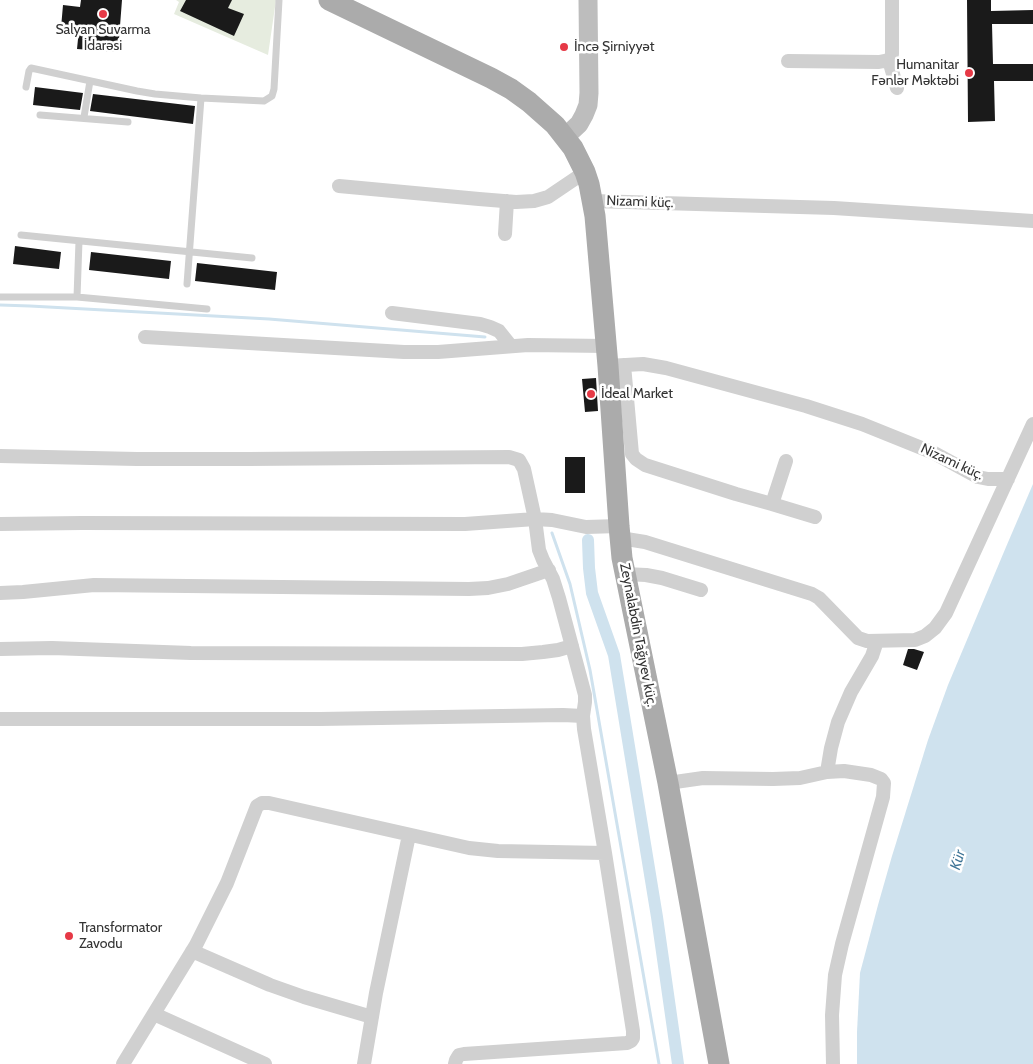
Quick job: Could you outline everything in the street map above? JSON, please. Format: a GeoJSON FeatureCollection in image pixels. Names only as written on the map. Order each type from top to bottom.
{"type":"FeatureCollection","features":[{"type":"Feature","properties":{"kind":"main road","name":"Nizami küç."},"geometry":{"type":"LineString","coordinates":[[330,0],[482,73],[511,89],[544,114],[573,148],[585,172],[593,201]]}},
{"type":"Feature","properties":{"kind":"main road","name":"Zeynalabdin Tağıyev küç."},"geometry":{"type":"LineString","coordinates":[[593,201],[613,359],[619,532],[625,574],[668,783],[720,1064]]}},
{"type":"Feature","properties":{"kind":"street"},"geometry":{"type":"LineString","coordinates":[[565,137],[579,124],[588,105],[588,0]]}},
{"type":"Feature","properties":{"kind":"street"},"geometry":{"type":"LineString","coordinates":[[892,0],[892,54],[889,60],[897,88]]}},
{"type":"Feature","properties":{"kind":"street"},"geometry":{"type":"LineString","coordinates":[[788,60],[879,62],[889,60]]}},
{"type":"Feature","properties":{"kind":"street"},"geometry":{"type":"LineString","coordinates":[[339,186],[507,201],[534,201],[548,197],[585,172]]}},
{"type":"Feature","properties":{"kind":"street"},"geometry":{"type":"LineString","coordinates":[[505,234],[507,201]]}},
{"type":"Feature","properties":{"kind":"street","name":"Nizami küç."},"geometry":{"type":"LineString","coordinates":[[593,201],[834,208],[1033,221]]}},
{"type":"Feature","properties":{"kind":"street"},"geometry":{"type":"LineString","coordinates":[[392,313],[480,324],[499,331],[510,346]]}},
{"type":"Feature","properties":{"kind":"street","name":"Nizami küç."},"geometry":{"type":"LineString","coordinates":[[145,337],[404,352],[438,352],[528,345],[666,368],[806,406],[862,424],[934,452],[978,476],[988,479],[1008,479]]}},
{"type":"Feature","properties":{"kind":"street"},"geometry":{"type":"LineString","coordinates":[[613,359],[632,454],[636,459],[654,468],[815,518]]}},
{"type":"Feature","properties":{"kind":"street"},"geometry":{"type":"LineString","coordinates":[[0,524],[465,524],[534,519],[552,520],[619,532],[645,542],[812,594],[819,598],[858,638],[867,642],[915,640],[925,636],[935,628],[946,613],[1033,424]]}},
{"type":"Feature","properties":{"kind":"street"},"geometry":{"type":"LineString","coordinates":[[0,456],[220,459],[509,456],[519,460],[524,469],[539,550],[560,598],[585,695],[584,729],[633,1038],[627,1043],[619,1044],[464,1054],[459,1055],[456,1064]]}},
{"type":"Feature","properties":{"kind":"street"},"geometry":{"type":"LineString","coordinates":[[772,504],[786,461]]}},
{"type":"Feature","properties":{"kind":"street"},"geometry":{"type":"LineString","coordinates":[[0,593],[94,585],[469,589],[508,584],[548,570]]}},
{"type":"Feature","properties":{"kind":"street"},"geometry":{"type":"LineString","coordinates":[[625,574],[662,578],[701,590]]}},
{"type":"Feature","properties":{"kind":"street"},"geometry":{"type":"LineString","coordinates":[[827,772],[838,722],[851,692],[872,656],[877,642]]}},
{"type":"Feature","properties":{"kind":"street"},"geometry":{"type":"LineString","coordinates":[[0,649],[52,648],[191,653],[522,654],[558,650],[572,646]]}},
{"type":"Feature","properties":{"kind":"street"},"geometry":{"type":"LineString","coordinates":[[0,719],[320,719],[583,716]]}},
{"type":"Feature","properties":{"kind":"street"},"geometry":{"type":"LineString","coordinates":[[668,783],[703,778],[773,780],[844,771],[871,775],[881,779],[884,783],[883,797],[835,975],[832,1015],[833,1064]]}},
{"type":"Feature","properties":{"kind":"street"},"geometry":{"type":"LineString","coordinates":[[123,1064],[192,951],[227,883],[257,806],[262,803],[469,848],[498,851],[605,853]]}},
{"type":"Feature","properties":{"kind":"street"},"geometry":{"type":"LineString","coordinates":[[364,1064],[409,835]]}},
{"type":"Feature","properties":{"kind":"street"},"geometry":{"type":"LineString","coordinates":[[192,951],[270,985],[372,1018]]}},
{"type":"Feature","properties":{"kind":"street"},"geometry":{"type":"LineString","coordinates":[[154,1014],[265,1064]]}},
{"type":"Feature","properties":{"kind":"lane"},"geometry":{"type":"LineString","coordinates":[[26,87],[31,68],[137,91],[201,98],[264,101],[272,96],[274,89],[279,0]]}},
{"type":"Feature","properties":{"kind":"lane"},"geometry":{"type":"LineString","coordinates":[[84,117],[90,81]]}},
{"type":"Feature","properties":{"kind":"lane"},"geometry":{"type":"LineString","coordinates":[[187,284],[201,98]]}},
{"type":"Feature","properties":{"kind":"lane"},"geometry":{"type":"LineString","coordinates":[[40,115],[128,122]]}},
{"type":"Feature","properties":{"kind":"lane"},"geometry":{"type":"LineString","coordinates":[[21,235],[252,258]]}},
{"type":"Feature","properties":{"kind":"lane"},"geometry":{"type":"LineString","coordinates":[[77,297],[79,241]]}},
{"type":"Feature","properties":{"kind":"lane"},"geometry":{"type":"LineString","coordinates":[[0,297],[77,297],[207,309]]}},
{"type":"Feature","properties":{"kind":"shaded area"},"geometry":{"type":"Polygon","coordinates":[[[176,0],[276,0],[268,55],[174,14],[179,2],[176,0]]]}},
{"type":"Feature","properties":{"kind":"water","name":"Kür"},"geometry":{"type":"Polygon","coordinates":[[[1033,484],[1033,1064],[857,1064],[860,973],[892,856],[928,740],[948,685],[1033,484]]]}},
{"type":"Feature","properties":{"kind":"building"},"geometry":{"type":"Polygon","coordinates":[[[81,0],[122,0],[118,52],[77,49],[79,29],[61,28],[63,5],[80,7],[81,0]]]}},
{"type":"Feature","properties":{"kind":"building"},"geometry":{"type":"Polygon","coordinates":[[[186,0],[232,0],[228,8],[244,14],[234,36],[180,11],[186,0]]]}},
{"type":"Feature","properties":{"kind":"building"},"geometry":{"type":"Polygon","coordinates":[[[967,0],[991,0],[991,11],[1033,10],[1033,24],[992,24],[993,64],[1033,64],[1033,81],[994,81],[995,121],[968,122],[967,0]]]}},
{"type":"Feature","properties":{"kind":"building"},"geometry":{"type":"Polygon","coordinates":[[[35,87],[83,93],[80,110],[33,105],[35,87]]]}},
{"type":"Feature","properties":{"kind":"building"},"geometry":{"type":"Polygon","coordinates":[[[93,94],[195,106],[193,124],[90,111],[93,94]]]}},
{"type":"Feature","properties":{"kind":"building"},"geometry":{"type":"Polygon","coordinates":[[[15,246],[61,252],[59,269],[13,264],[15,246]]]}},
{"type":"Feature","properties":{"kind":"building"},"geometry":{"type":"Polygon","coordinates":[[[91,252],[171,261],[169,279],[89,270],[91,252]]]}},
{"type":"Feature","properties":{"kind":"building"},"geometry":{"type":"Polygon","coordinates":[[[197,263],[277,272],[275,290],[195,281],[197,263]]]}},
{"type":"Feature","properties":{"kind":"building"},"geometry":{"type":"Polygon","coordinates":[[[596,378],[598,411],[585,412],[582,379],[596,378]]]}},
{"type":"Feature","properties":{"kind":"building"},"geometry":{"type":"Polygon","coordinates":[[[565,457],[585,457],[585,493],[565,493],[565,457]]]}},
{"type":"Feature","properties":{"kind":"building"},"geometry":{"type":"Polygon","coordinates":[[[908,649],[924,652],[917,670],[903,665],[908,649]]]}},
{"type":"Feature","properties":{"kind":"waterway"},"geometry":{"type":"LineString","coordinates":[[0,305],[269,319],[485,337]]}},
{"type":"Feature","properties":{"kind":"waterway"},"geometry":{"type":"LineString","coordinates":[[552,533],[570,584],[590,670],[659,1064]]}},
{"type":"Feature","properties":{"kind":"waterway"},"geometry":{"type":"LineString","coordinates":[[588,540],[592,593],[614,655],[657,917],[678,1064]]}},
{"type":"Feature","properties":{"kind":"place","name":"Salyan Suvarma İdarəsi"},"geometry":{"type":"Point","coordinates":[103,14]}},
{"type":"Feature","properties":{"kind":"place","name":"İncə Şirniyyət"},"geometry":{"type":"Point","coordinates":[564,47]}},
{"type":"Feature","properties":{"kind":"place","name":"Humanitar Fənlər Məktəbi"},"geometry":{"type":"Point","coordinates":[969,73]}},
{"type":"Feature","properties":{"kind":"place","name":"İdeal Market"},"geometry":{"type":"Point","coordinates":[591,394]}},
{"type":"Feature","properties":{"kind":"place","name":"Transformator Zavodu"},"geometry":{"type":"Point","coordinates":[69,936]}}]}
